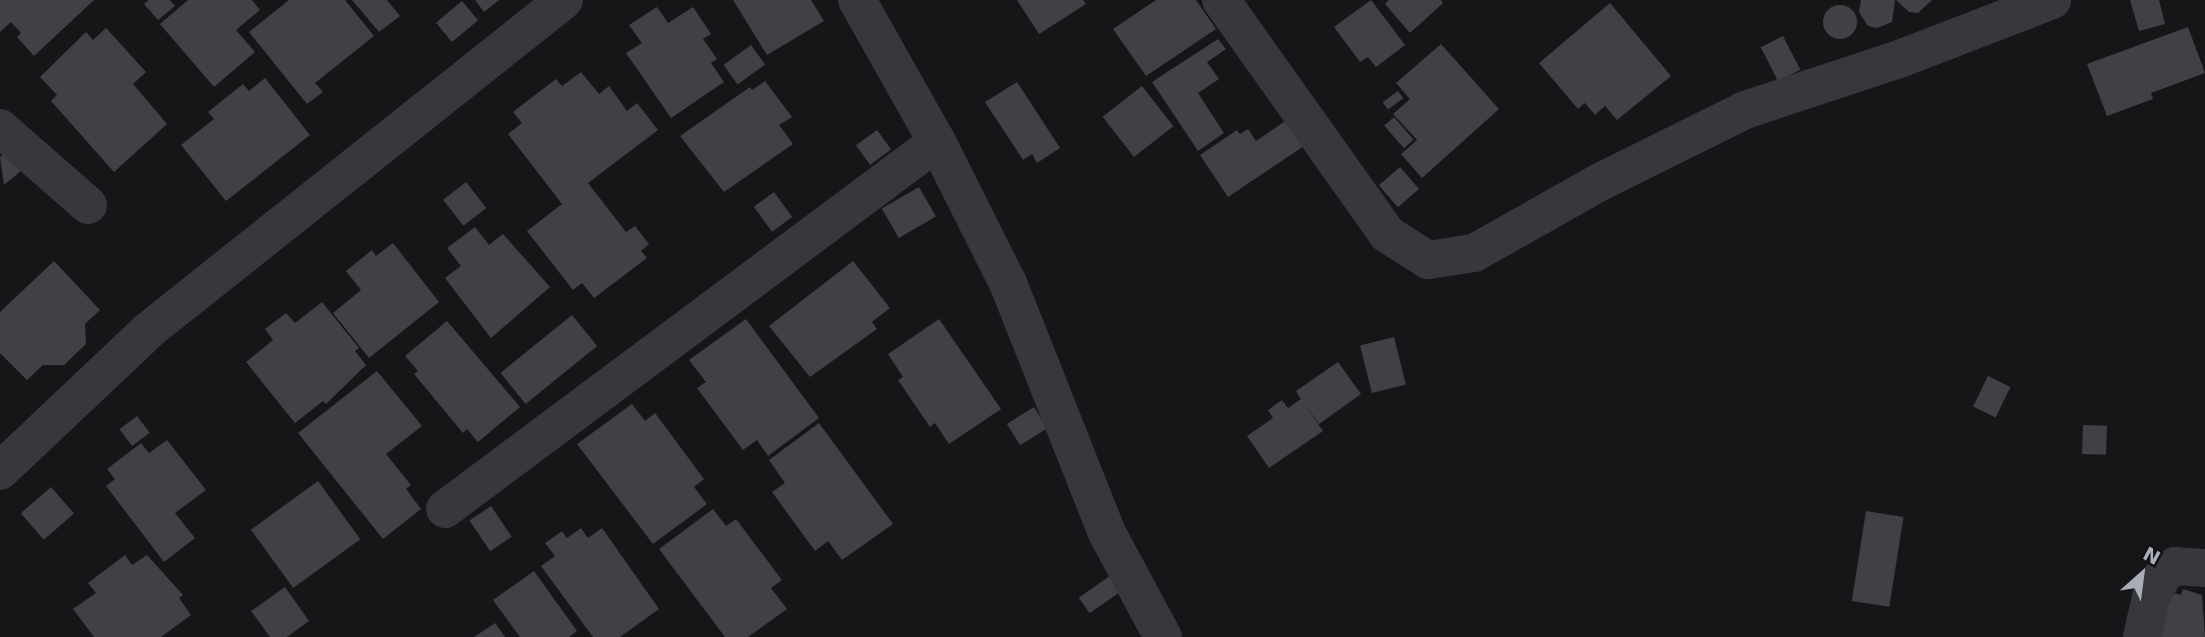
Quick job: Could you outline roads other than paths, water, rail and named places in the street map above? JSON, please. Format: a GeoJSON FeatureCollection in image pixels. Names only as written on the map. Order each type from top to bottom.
{"type":"FeatureCollection","features":[{"type":"Feature","properties":{"kind":"street"},"geometry":{"type":"LineString","coordinates":[[0,471],[149,330],[564,0]]}},
{"type":"Feature","properties":{"kind":"street"},"geometry":{"type":"LineString","coordinates":[[857,0],[937,142],[1008,284],[1107,533],[1163,637]]}},
{"type":"Feature","properties":{"kind":"street"},"geometry":{"type":"LineString","coordinates":[[1221,0],[1387,234],[1428,260],[1475,253],[1600,182],[1745,110],[1902,58],[2052,0]]}},
{"type":"Feature","properties":{"kind":"street"},"geometry":{"type":"LineString","coordinates":[[0,128],[88,205]]}},
{"type":"Feature","properties":{"kind":"street"},"geometry":{"type":"LineString","coordinates":[[446,509],[937,142]]}},
{"type":"Feature","properties":{"kind":"street"},"geometry":{"type":"LineString","coordinates":[[2142,637],[2151,597],[2163,575],[2175,566],[2205,568]]}}]}
